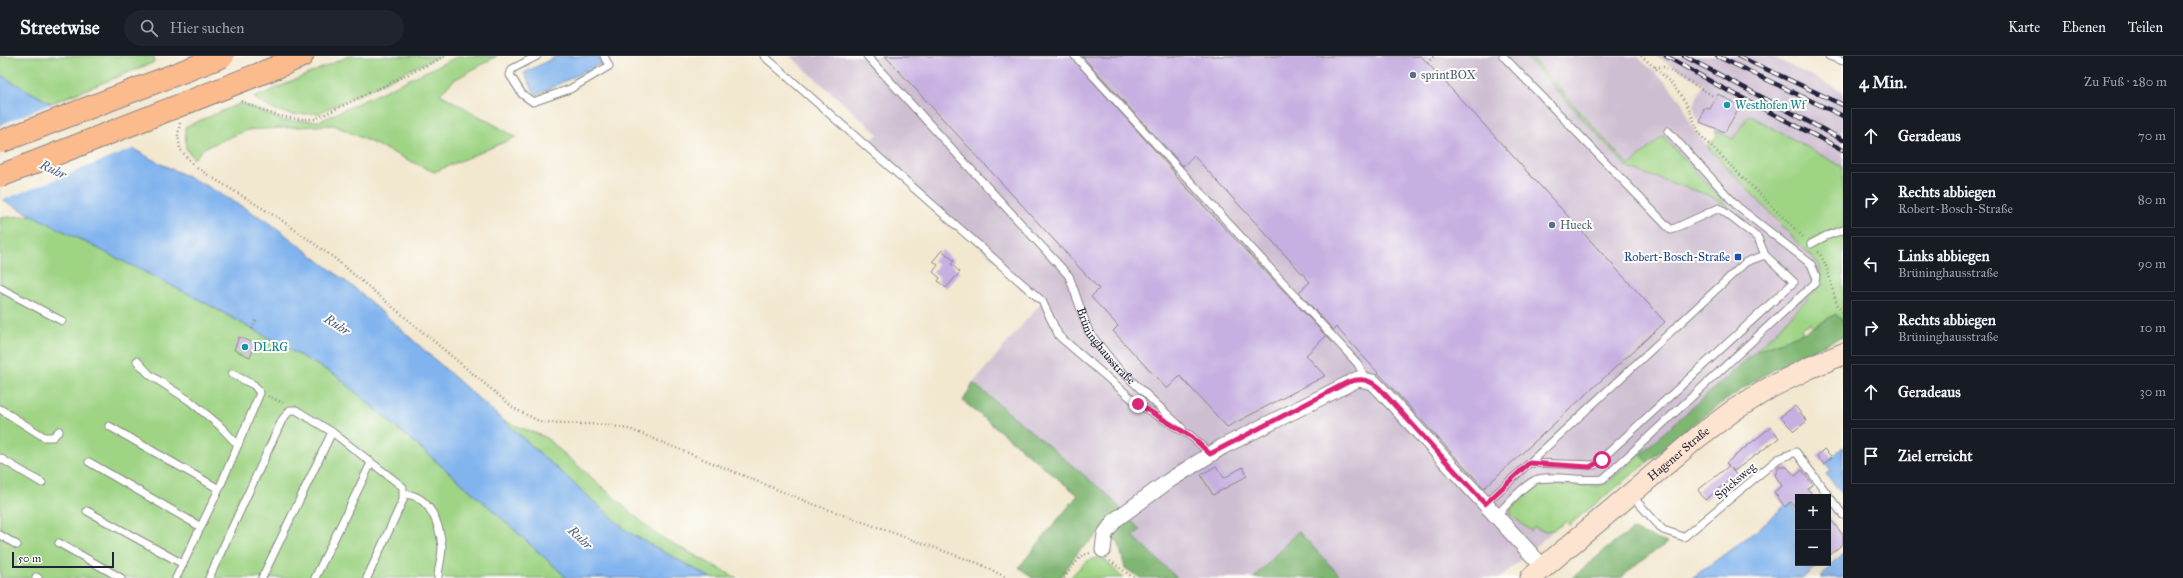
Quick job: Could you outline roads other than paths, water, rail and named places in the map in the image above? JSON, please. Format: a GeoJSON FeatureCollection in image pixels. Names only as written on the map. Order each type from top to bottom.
{"type":"FeatureCollection","features":[{"type":"Feature","properties":{"kind":"highway"},"geometry":{"type":"LineString","coordinates":[[0,142],[223,56]]}},
{"type":"Feature","properties":{"kind":"highway"},"geometry":{"type":"LineString","coordinates":[[0,176],[302,56]]}},
{"type":"Feature","properties":{"kind":"main road","name":"Hagener Straße"},"geometry":{"type":"LineString","coordinates":[[1537,573],[1698,437],[1734,410],[1771,387],[1843,354]]}},
{"type":"Feature","properties":{"kind":"street"},"geometry":{"type":"LineString","coordinates":[[1103,550],[1105,534],[1115,520],[1210,454],[1348,382],[1358,379],[1367,380],[1379,388],[1485,504],[1537,573]]}},
{"type":"Feature","properties":{"kind":"lane"},"geometry":{"type":"LineString","coordinates":[[537,56],[512,70],[510,75],[522,94],[533,102],[570,89],[608,66],[604,56]]}},
{"type":"Feature","properties":{"kind":"lane"},"geometry":{"type":"LineString","coordinates":[[764,56],[1042,301],[1059,336],[1138,404],[1192,437]]}},
{"type":"Feature","properties":{"kind":"lane","name":"Brüninghausstraße"},"geometry":{"type":"LineString","coordinates":[[867,56],[1070,276],[1089,332],[1116,366],[1210,454]]}},
{"type":"Feature","properties":{"kind":"lane"},"geometry":{"type":"LineString","coordinates":[[1075,56],[1358,364],[1367,380]]}},
{"type":"Feature","properties":{"kind":"lane"},"geometry":{"type":"LineString","coordinates":[[1503,56],[1671,230],[1719,208],[1758,238],[1765,255],[1794,282],[1602,460],[1590,467],[1529,463]]}},
{"type":"Feature","properties":{"kind":"lane"},"geometry":{"type":"LineString","coordinates":[[1828,56],[1843,61]]}},
{"type":"Feature","properties":{"kind":"lane"},"geometry":{"type":"LineString","coordinates":[[1495,516],[1536,480],[1603,479],[1815,282],[1816,276],[1811,264],[1738,207],[1668,131]]}},
{"type":"Feature","properties":{"kind":"lane"},"geometry":{"type":"LineString","coordinates":[[1811,244],[1826,236],[1843,230]]}},
{"type":"Feature","properties":{"kind":"lane"},"geometry":{"type":"LineString","coordinates":[[1485,504],[1746,262],[1765,255]]}},
{"type":"Feature","properties":{"kind":"lane"},"geometry":{"type":"LineString","coordinates":[[0,288],[62,321]]}},
{"type":"Feature","properties":{"kind":"lane"},"geometry":{"type":"LineString","coordinates":[[137,361],[150,375],[190,401],[219,425],[238,445]]}},
{"type":"Feature","properties":{"kind":"lane"},"geometry":{"type":"LineString","coordinates":[[176,578],[219,490],[260,393],[254,385],[232,374]]}},
{"type":"Feature","properties":{"kind":"lane"},"geometry":{"type":"LineString","coordinates":[[0,409],[44,437],[53,437],[59,431]]}},
{"type":"Feature","properties":{"kind":"lane"},"geometry":{"type":"LineString","coordinates":[[209,578],[282,420],[290,410],[296,410],[332,432],[403,487],[404,494],[368,578]]}},
{"type":"Feature","properties":{"kind":"lane"},"geometry":{"type":"LineString","coordinates":[[109,426],[219,490]]}},
{"type":"Feature","properties":{"kind":"lane"},"geometry":{"type":"LineString","coordinates":[[262,578],[332,432]]}},
{"type":"Feature","properties":{"kind":"lane","name":"Spieksweg"},"geometry":{"type":"LineString","coordinates":[[1630,494],[1663,530],[1684,537],[1778,459],[1796,452],[1843,515]]}},
{"type":"Feature","properties":{"kind":"lane"},"geometry":{"type":"LineString","coordinates":[[0,458],[42,483]]}},
{"type":"Feature","properties":{"kind":"lane"},"geometry":{"type":"LineString","coordinates":[[89,462],[201,527]]}},
{"type":"Feature","properties":{"kind":"lane"},"geometry":{"type":"LineString","coordinates":[[315,578],[371,463]]}},
{"type":"Feature","properties":{"kind":"lane"},"geometry":{"type":"LineString","coordinates":[[404,494],[412,494],[421,500],[430,509],[438,525],[442,548],[438,578]]}},
{"type":"Feature","properties":{"kind":"lane"},"geometry":{"type":"LineString","coordinates":[[87,511],[183,564]]}},
{"type":"Feature","properties":{"kind":"lane"},"geometry":{"type":"LineString","coordinates":[[0,535],[17,545]]}},
{"type":"Feature","properties":{"kind":"lane"},"geometry":{"type":"LineString","coordinates":[[59,543],[121,578]]}},
{"type":"Feature","properties":{"kind":"water"},"geometry":{"type":"Polygon","coordinates":[[[557,56],[598,56],[602,63],[536,95],[524,73],[557,56]]]}},
{"type":"Feature","properties":{"kind":"water","name":"Ruhr"},"geometry":{"type":"Polygon","coordinates":[[[0,75],[157,162],[207,186],[270,223],[357,290],[628,532],[711,578],[567,578],[488,506],[337,376],[200,300],[0,199],[0,75]]]}},
{"type":"Feature","properties":{"kind":"water"},"geometry":{"type":"Polygon","coordinates":[[[1843,447],[1843,495],[1826,474],[1831,470],[1825,463],[1843,447]]]}},
{"type":"Feature","properties":{"kind":"water"},"geometry":{"type":"Polygon","coordinates":[[[1790,501],[1795,508],[1795,566],[1817,566],[1803,578],[1692,578],[1756,531],[1790,501]]]}},
{"type":"Feature","properties":{"kind":"water"},"geometry":{"type":"Polygon","coordinates":[[[1843,554],[1843,578],[1821,578],[1831,566],[1833,562],[1843,554]]]}},
{"type":"Feature","properties":{"kind":"railway"},"geometry":{"type":"LineString","coordinates":[[1666,56],[1717,85],[1843,150]]}},
{"type":"Feature","properties":{"kind":"railway"},"geometry":{"type":"LineString","coordinates":[[1684,56],[1843,140]]}},
{"type":"Feature","properties":{"kind":"railway"},"geometry":{"type":"LineString","coordinates":[[1717,56],[1843,116]]}},
{"type":"Feature","properties":{"kind":"railway"},"geometry":{"type":"LineString","coordinates":[[1738,56],[1843,105]]}},
{"type":"Feature","properties":{"kind":"place","name":"sprintBOX"},"geometry":{"type":"Point","coordinates":[1413,75]}},
{"type":"Feature","properties":{"kind":"place","name":"Westhofen Wf"},"geometry":{"type":"Point","coordinates":[1727,105]}},
{"type":"Feature","properties":{"kind":"place","name":"Hueck"},"geometry":{"type":"Point","coordinates":[1552,225]}},
{"type":"Feature","properties":{"kind":"place","name":"Robert-Bosch-Straße"},"geometry":{"type":"Point","coordinates":[1738,257]}},
{"type":"Feature","properties":{"kind":"place","name":"DLRG"},"geometry":{"type":"Point","coordinates":[245,347]}}]}
